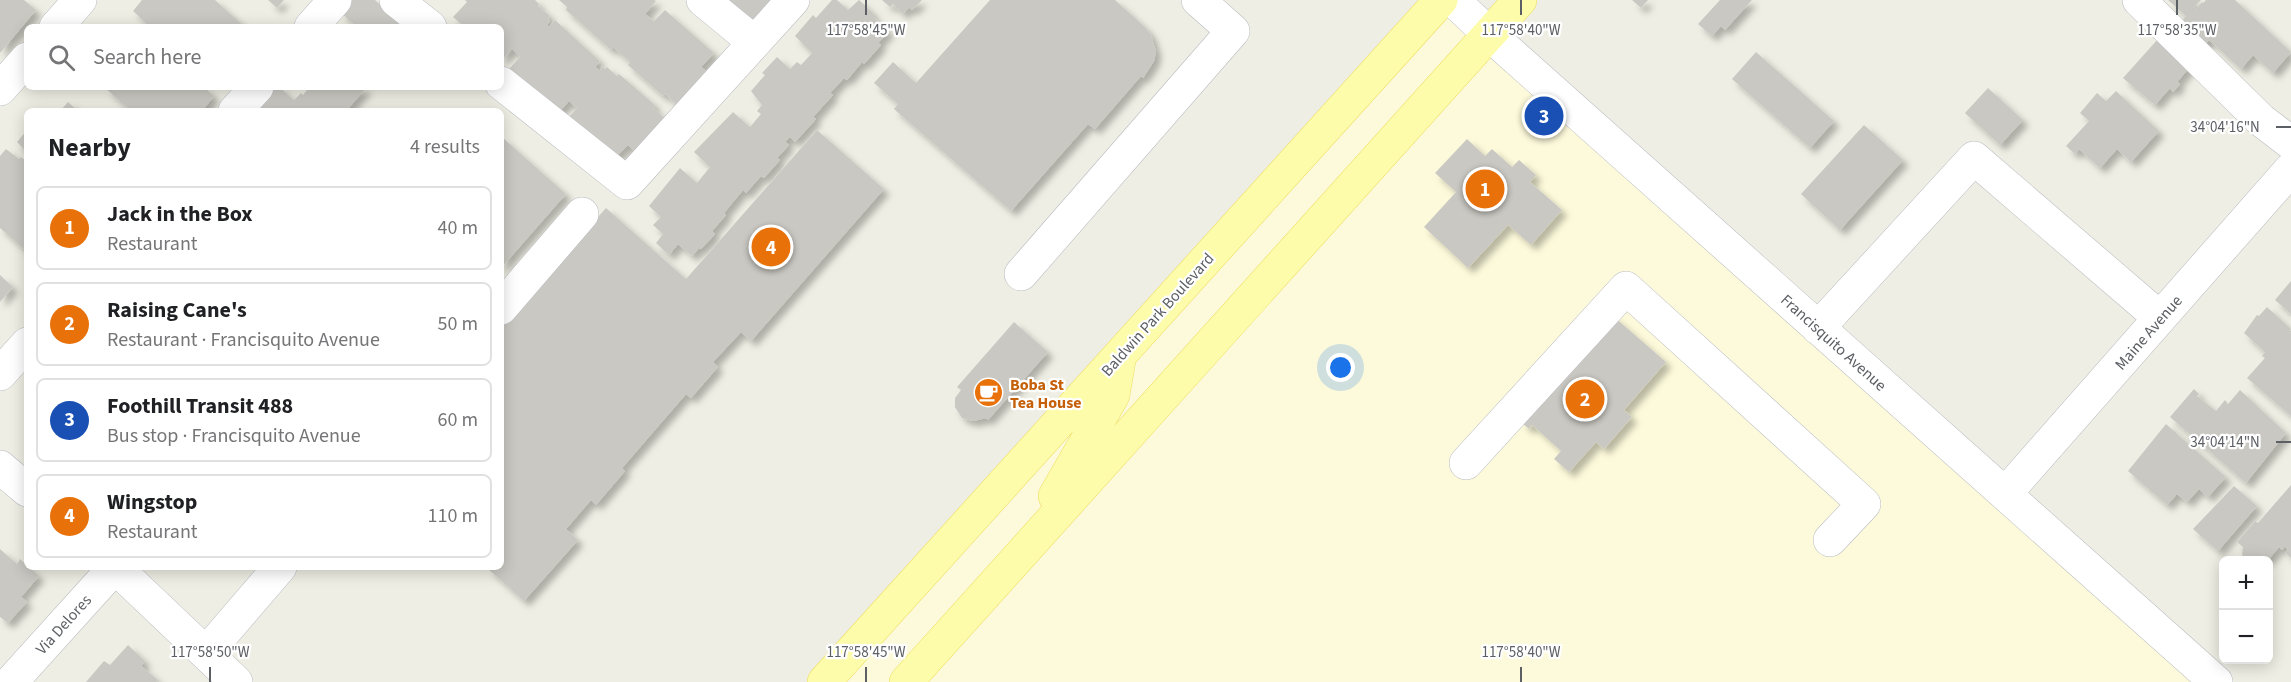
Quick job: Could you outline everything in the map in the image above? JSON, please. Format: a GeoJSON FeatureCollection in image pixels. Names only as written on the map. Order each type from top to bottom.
{"type":"FeatureCollection","features":[{"type":"Feature","properties":{"kind":"main road","name":"Baldwin Park Boulevard"},"geometry":{"type":"LineString","coordinates":[[824,682],[1441,0]]}},
{"type":"Feature","properties":{"kind":"main road"},"geometry":{"type":"LineString","coordinates":[[906,682],[1520,0]]}},
{"type":"Feature","properties":{"kind":"main road"},"geometry":{"type":"LineString","coordinates":[[1025,551],[1113,395],[1120,355]]}},
{"type":"Feature","properties":{"kind":"street"},"geometry":{"type":"LineString","coordinates":[[59,24],[80,0]]}},
{"type":"Feature","properties":{"kind":"street"},"geometry":{"type":"LineString","coordinates":[[314,24],[335,0]]}},
{"type":"Feature","properties":{"kind":"street"},"geometry":{"type":"LineString","coordinates":[[396,0],[426,24]]}},
{"type":"Feature","properties":{"kind":"street"},"geometry":{"type":"LineString","coordinates":[[703,0],[754,42]]}},
{"type":"Feature","properties":{"kind":"street"},"geometry":{"type":"LineString","coordinates":[[504,85],[627,183],[793,0]]}},
{"type":"Feature","properties":{"kind":"street"},"geometry":{"type":"LineString","coordinates":[[1022,274],[1233,31],[1198,0]]}},
{"type":"Feature","properties":{"kind":"street","name":"Francisquito Avenue"},"geometry":{"type":"LineString","coordinates":[[1453,0],[2216,682]]}},
{"type":"Feature","properties":{"kind":"street"},"geometry":{"type":"LineString","coordinates":[[2139,0],[2261,120],[2291,143]]}},
{"type":"Feature","properties":{"kind":"street"},"geometry":{"type":"LineString","coordinates":[[0,89],[24,62]]}},
{"type":"Feature","properties":{"kind":"street"},"geometry":{"type":"LineString","coordinates":[[238,108],[254,90]]}},
{"type":"Feature","properties":{"kind":"street"},"geometry":{"type":"LineString","coordinates":[[1818,328],[1974,158],[2160,318]]}},
{"type":"Feature","properties":{"kind":"street","name":"Maine Avenue"},"geometry":{"type":"LineString","coordinates":[[2005,494],[2291,169]]}},
{"type":"Feature","properties":{"kind":"street"},"geometry":{"type":"LineString","coordinates":[[504,305],[582,214]]}},
{"type":"Feature","properties":{"kind":"street"},"geometry":{"type":"LineString","coordinates":[[1466,463],[1626,288],[1864,504],[1830,540]]}},
{"type":"Feature","properties":{"kind":"street"},"geometry":{"type":"LineString","coordinates":[[0,374],[24,347]]}},
{"type":"Feature","properties":{"kind":"street","name":"Via Delores"},"geometry":{"type":"LineString","coordinates":[[11,682],[112,570]]}},
{"type":"Feature","properties":{"kind":"street"},"geometry":{"type":"LineString","coordinates":[[118,570],[236,682]]}},
{"type":"Feature","properties":{"kind":"street"},"geometry":{"type":"LineString","coordinates":[[206,653],[277,570]]}},
{"type":"Feature","properties":{"kind":"shaded area"},"geometry":{"type":"Polygon","coordinates":[[[1441,0],[2216,682],[845,682],[1441,0]]]}},
{"type":"Feature","properties":{"kind":"building"},"geometry":{"type":"Polygon","coordinates":[[[0,0],[24,0],[36,10],[0,53],[0,0]]]}},
{"type":"Feature","properties":{"kind":"building"},"geometry":{"type":"Polygon","coordinates":[[[142,0],[215,0],[242,24],[144,24],[146,23],[133,11],[142,0]]]}},
{"type":"Feature","properties":{"kind":"building"},"geometry":{"type":"Polygon","coordinates":[[[268,0],[284,0],[277,8],[268,0]]]}},
{"type":"Feature","properties":{"kind":"building"},"geometry":{"type":"Polygon","coordinates":[[[352,0],[375,0],[400,24],[354,24],[340,12],[352,0]]]}},
{"type":"Feature","properties":{"kind":"building"},"geometry":{"type":"Polygon","coordinates":[[[465,0],[535,0],[538,6],[550,16],[547,25],[549,27],[555,20],[600,61],[595,67],[600,71],[602,66],[605,69],[607,67],[617,76],[619,74],[655,105],[653,108],[665,118],[635,152],[628,145],[614,159],[568,118],[577,108],[569,101],[558,113],[508,70],[520,57],[512,49],[504,58],[504,24],[461,24],[453,17],[467,2],[465,0]]]}},
{"type":"Feature","properties":{"kind":"building"},"geometry":{"type":"Polygon","coordinates":[[[559,0],[654,0],[656,1],[645,14],[654,21],[665,10],[714,53],[701,67],[707,72],[696,89],[693,86],[676,104],[665,94],[663,96],[628,65],[630,62],[613,47],[611,50],[566,10],[567,7],[559,0]]]}},
{"type":"Feature","properties":{"kind":"building"},"geometry":{"type":"Polygon","coordinates":[[[708,0],[773,0],[744,29],[708,0]]]}},
{"type":"Feature","properties":{"kind":"building"},"geometry":{"type":"Polygon","coordinates":[[[832,0],[837,0],[848,10],[859,0],[889,31],[878,43],[881,45],[847,80],[844,78],[830,93],[833,95],[813,117],[816,119],[795,142],[790,137],[785,142],[789,145],[777,158],[780,160],[746,193],[743,190],[712,231],[715,234],[701,249],[699,248],[692,256],[678,244],[669,255],[656,243],[663,234],[653,225],[661,217],[649,206],[680,168],[697,183],[710,167],[694,152],[733,112],[750,127],[761,114],[757,111],[762,105],[751,91],[765,75],[762,73],[777,57],[790,69],[797,62],[801,65],[812,53],[795,36],[813,15],[816,18],[832,0]]]}},
{"type":"Feature","properties":{"kind":"building"},"geometry":{"type":"Polygon","coordinates":[[[882,0],[922,0],[912,10],[909,7],[903,14],[893,4],[890,7],[882,0]]]}},
{"type":"Feature","properties":{"kind":"building"},"geometry":{"type":"Polygon","coordinates":[[[990,0],[1115,0],[1146,28],[1151,35],[1156,52],[1154,61],[1143,78],[1141,76],[1095,129],[1088,124],[1011,211],[894,109],[898,104],[874,83],[893,62],[916,83],[990,0]]]}},
{"type":"Feature","properties":{"kind":"building"},"geometry":{"type":"Polygon","coordinates":[[[1632,0],[1648,0],[1641,8],[1632,0]]]}},
{"type":"Feature","properties":{"kind":"building"},"geometry":{"type":"Polygon","coordinates":[[[1720,0],[1752,0],[1725,30],[1721,26],[1712,36],[1698,24],[1720,0]]]}},
{"type":"Feature","properties":{"kind":"building"},"geometry":{"type":"Polygon","coordinates":[[[2168,0],[2201,0],[2194,7],[2196,9],[2206,0],[2235,0],[2291,52],[2273,73],[2253,55],[2241,69],[2209,40],[2201,49],[2178,25],[2186,16],[2168,0]]]}},
{"type":"Feature","properties":{"kind":"building"},"geometry":{"type":"Polygon","coordinates":[[[2158,39],[2190,67],[2177,82],[2180,84],[2173,92],[2170,88],[2155,105],[2123,78],[2158,39]]]}},
{"type":"Feature","properties":{"kind":"building"},"geometry":{"type":"Polygon","coordinates":[[[1756,52],[1834,121],[1810,148],[1732,79],[1756,52]]]}},
{"type":"Feature","properties":{"kind":"building"},"geometry":{"type":"Polygon","coordinates":[[[1988,88],[2023,120],[2000,145],[1965,113],[1988,88]]]}},
{"type":"Feature","properties":{"kind":"building"},"geometry":{"type":"Polygon","coordinates":[[[107,90],[207,90],[214,96],[204,108],[128,108],[107,90]]]}},
{"type":"Feature","properties":{"kind":"building"},"geometry":{"type":"Polygon","coordinates":[[[272,90],[282,90],[294,100],[307,90],[364,90],[349,108],[256,108],[272,90]]]}},
{"type":"Feature","properties":{"kind":"building"},"geometry":{"type":"Polygon","coordinates":[[[2116,91],[2159,131],[2131,162],[2117,149],[2100,168],[2079,149],[2075,154],[2066,146],[2089,121],[2080,113],[2097,93],[2106,101],[2116,91]]]}},
{"type":"Feature","properties":{"kind":"building"},"geometry":{"type":"Polygon","coordinates":[[[68,102],[75,108],[63,108],[68,102]]]}},
{"type":"Feature","properties":{"kind":"building"},"geometry":{"type":"Polygon","coordinates":[[[1864,125],[1903,160],[1840,230],[1801,194],[1864,125]]]}},
{"type":"Feature","properties":{"kind":"building"},"geometry":{"type":"Polygon","coordinates":[[[817,130],[884,189],[751,341],[741,332],[713,362],[718,367],[691,398],[686,394],[622,468],[625,471],[596,505],[591,500],[566,529],[578,540],[524,601],[489,570],[504,570],[504,324],[606,208],[686,279],[817,130]]]}},
{"type":"Feature","properties":{"kind":"building"},"geometry":{"type":"Polygon","coordinates":[[[24,134],[24,149],[17,142],[24,134]]]}},
{"type":"Feature","properties":{"kind":"building"},"geometry":{"type":"Polygon","coordinates":[[[504,139],[566,194],[504,265],[504,139]]]}},
{"type":"Feature","properties":{"kind":"building"},"geometry":{"type":"Polygon","coordinates":[[[1467,139],[1485,156],[1492,149],[1512,167],[1519,160],[1536,175],[1530,182],[1562,210],[1531,245],[1508,225],[1468,268],[1424,227],[1456,192],[1435,173],[1467,139]]]}},
{"type":"Feature","properties":{"kind":"building"},"geometry":{"type":"Polygon","coordinates":[[[6,149],[19,159],[21,157],[24,160],[24,249],[0,228],[0,156],[6,149]]]}},
{"type":"Feature","properties":{"kind":"building"},"geometry":{"type":"Polygon","coordinates":[[[0,275],[13,287],[0,302],[0,275]]]}},
{"type":"Feature","properties":{"kind":"building"},"geometry":{"type":"Polygon","coordinates":[[[2291,281],[2291,314],[2275,300],[2291,281]]]}},
{"type":"Feature","properties":{"kind":"building"},"geometry":{"type":"Polygon","coordinates":[[[2267,307],[2291,329],[2289,332],[2291,333],[2291,416],[2247,378],[2265,358],[2262,356],[2265,352],[2244,333],[2257,315],[2259,316],[2267,307]]]}},
{"type":"Feature","properties":{"kind":"building"},"geometry":{"type":"Polygon","coordinates":[[[1613,316],[1666,362],[1624,410],[1632,417],[1604,449],[1596,442],[1569,472],[1554,459],[1561,451],[1532,425],[1529,429],[1521,422],[1613,316]]]}},
{"type":"Feature","properties":{"kind":"building"},"geometry":{"type":"Polygon","coordinates":[[[1014,322],[1048,352],[988,420],[986,418],[973,421],[962,418],[955,407],[955,398],[961,390],[957,387],[1014,322]]]}},
{"type":"Feature","properties":{"kind":"building"},"geometry":{"type":"Polygon","coordinates":[[[2194,389],[2199,394],[2197,396],[2216,411],[2225,400],[2228,404],[2240,390],[2286,433],[2246,483],[2170,417],[2194,389]]]}},
{"type":"Feature","properties":{"kind":"building"},"geometry":{"type":"Polygon","coordinates":[[[2166,424],[2226,477],[2208,497],[2199,489],[2187,502],[2177,494],[2167,505],[2128,471],[2166,424]]]}},
{"type":"Feature","properties":{"kind":"building"},"geometry":{"type":"Polygon","coordinates":[[[2291,485],[2291,558],[2285,553],[2288,550],[2285,546],[2282,550],[2279,547],[2271,556],[2242,555],[2243,547],[2237,542],[2255,521],[2258,523],[2291,485]]]}},
{"type":"Feature","properties":{"kind":"building"},"geometry":{"type":"Polygon","coordinates":[[[2234,486],[2257,506],[2218,551],[2193,529],[2234,486]]]}},
{"type":"Feature","properties":{"kind":"building"},"geometry":{"type":"Polygon","coordinates":[[[0,549],[17,564],[20,559],[24,563],[24,570],[32,570],[39,576],[21,597],[27,602],[8,623],[0,617],[0,549]]]}},
{"type":"Feature","properties":{"kind":"building"},"geometry":{"type":"Polygon","coordinates":[[[128,645],[145,661],[141,666],[158,680],[156,682],[86,682],[104,661],[110,665],[128,645]]]}},
{"type":"Feature","properties":{"kind":"place","name":"Foothill Transit 488"},"geometry":{"type":"Point","coordinates":[1544,116]}},
{"type":"Feature","properties":{"kind":"place","name":"Jack in the Box"},"geometry":{"type":"Point","coordinates":[1485,189]}},
{"type":"Feature","properties":{"kind":"place","name":"Wingstop"},"geometry":{"type":"Point","coordinates":[771,247]}},
{"type":"Feature","properties":{"kind":"place","name":"Boba St Tea House"},"geometry":{"type":"Point","coordinates":[989,393]}},
{"type":"Feature","properties":{"kind":"place","name":"Raising Cane's"},"geometry":{"type":"Point","coordinates":[1585,399]}}]}
